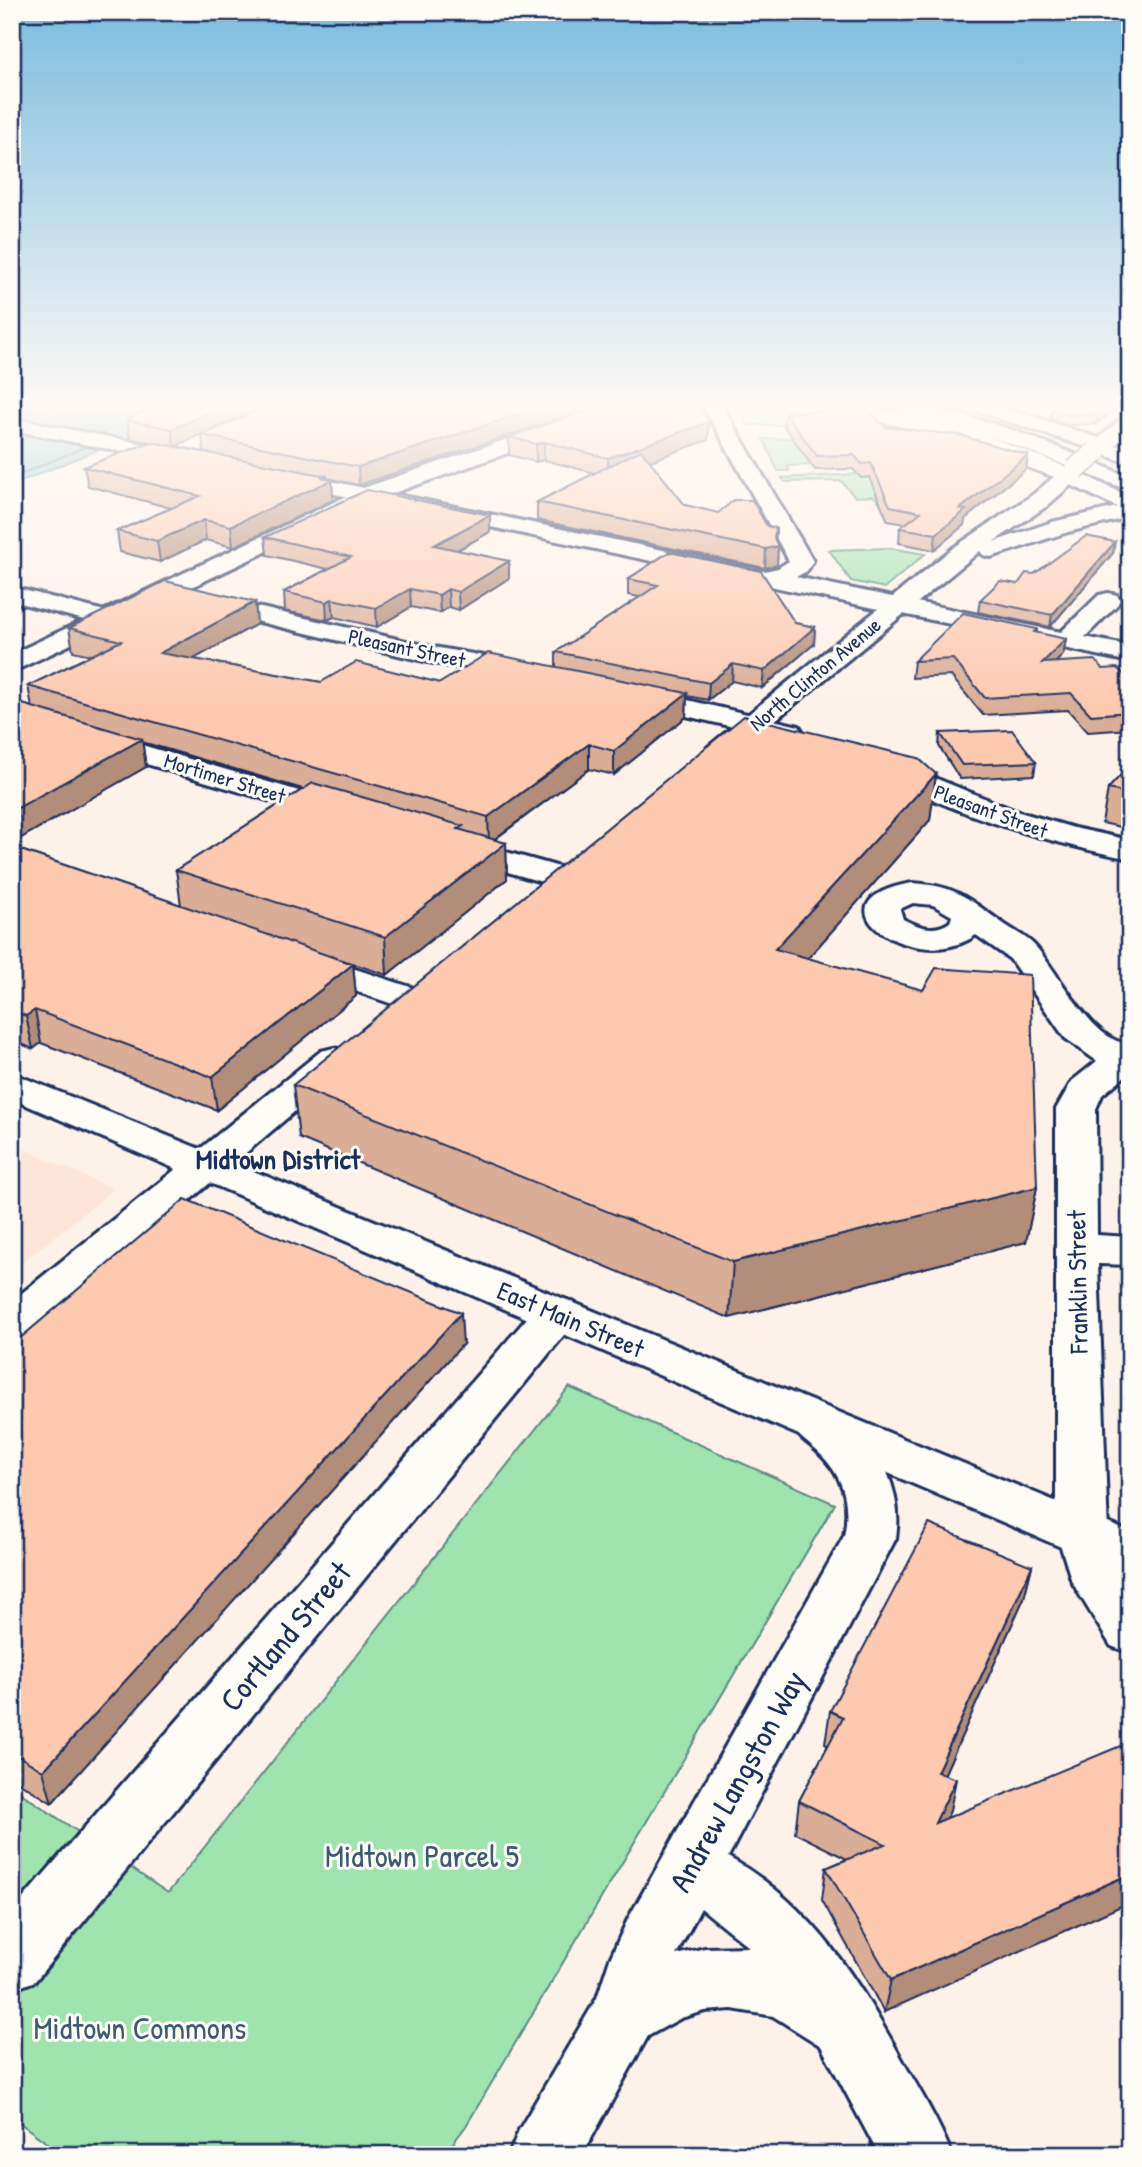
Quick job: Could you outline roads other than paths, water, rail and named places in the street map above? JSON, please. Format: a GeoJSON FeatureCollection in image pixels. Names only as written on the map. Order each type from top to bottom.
{"type":"FeatureCollection","features":[{"type":"Feature","properties":{"kind":"main road"},"geometry":{"type":"LineString","coordinates":[[12,664],[340,508]]}},
{"type":"Feature","properties":{"kind":"main road"},"geometry":{"type":"LineString","coordinates":[[431,508],[1130,654]]}},
{"type":"Feature","properties":{"kind":"main road"},"geometry":{"type":"LineString","coordinates":[[764,578],[785,574],[801,564],[771,508]]}},
{"type":"Feature","properties":{"kind":"main road","name":"North Clinton Avenue"},"geometry":{"type":"LineString","coordinates":[[696,771],[971,545],[1028,508]]}},
{"type":"Feature","properties":{"kind":"main road"},"geometry":{"type":"LineString","coordinates":[[920,586],[1001,546],[1060,527],[1130,510]]}},
{"type":"Feature","properties":{"kind":"main road","name":"Pleasant Street"},"geometry":{"type":"LineString","coordinates":[[164,592],[428,654],[553,677]]}},
{"type":"Feature","properties":{"kind":"main road"},"geometry":{"type":"LineString","coordinates":[[12,594],[107,619]]}},
{"type":"Feature","properties":{"kind":"main road"},"geometry":{"type":"LineString","coordinates":[[1066,641],[1108,600]]}},
{"type":"Feature","properties":{"kind":"main road"},"geometry":{"type":"LineString","coordinates":[[615,691],[813,738]]}},
{"type":"Feature","properties":{"kind":"main road","name":"Mortimer Street"},"geometry":{"type":"LineString","coordinates":[[12,715],[372,822]]}},
{"type":"Feature","properties":{"kind":"main road","name":"Pleasant Street"},"geometry":{"type":"LineString","coordinates":[[865,757],[985,813],[1054,834],[1130,850]]}},
{"type":"Feature","properties":{"kind":"main road"},"geometry":{"type":"LineString","coordinates":[[425,838],[573,867],[527,903]]}},
{"type":"Feature","properties":{"kind":"main road"},"geometry":{"type":"LineString","coordinates":[[969,915],[1022,952],[1078,1030],[1105,1050],[1126,1056]]}},
{"type":"Feature","properties":{"kind":"main road"},"geometry":{"type":"LineString","coordinates":[[12,1326],[418,989],[276,953]]}},
{"type":"Feature","properties":{"kind":"main road","name":"Franklin Street"},"geometry":{"type":"LineString","coordinates":[[1126,1056],[1086,1089],[1076,1109],[1076,1248],[1082,1534],[1099,1582],[1130,1630]]}},
{"type":"Feature","properties":{"kind":"main road","name":"East Main Street"},"geometry":{"type":"LineString","coordinates":[[12,1085],[1130,1554]]}},
{"type":"Feature","properties":{"kind":"main road"},"geometry":{"type":"LineString","coordinates":[[1076,1248],[1130,1251]]}},
{"type":"Feature","properties":{"kind":"main road","name":"Cortland Street"},"geometry":{"type":"LineString","coordinates":[[12,1959],[557,1313]]}},
{"type":"Feature","properties":{"kind":"main road","name":"Andrew Langston Way"},"geometry":{"type":"LineString","coordinates":[[544,2155],[625,2012],[641,1961],[859,1559],[873,1528],[875,1506],[864,1474],[836,1439],[810,1420]]}},
{"type":"Feature","properties":{"kind":"main road"},"geometry":{"type":"LineString","coordinates":[[690,1868],[730,1891],[780,1933],[814,1973],[917,2155]]}},
{"type":"Feature","properties":{"kind":"main road"},"geometry":{"type":"LineString","coordinates":[[625,2012],[673,1986],[729,1977],[772,1982],[793,1990],[812,2001],[848,2031]]}},
{"type":"Feature","properties":{"kind":"district","name":"Midtown District"},"geometry":{"type":"Point","coordinates":[278,1159]}},
{"type":"Feature","properties":{"kind":"park label","name":"Midtown Parcel 5"},"geometry":{"type":"Point","coordinates":[422,1855]}},
{"type":"Feature","properties":{"kind":"park label","name":"Midtown Commons"},"geometry":{"type":"Point","coordinates":[140,2027]}}]}
